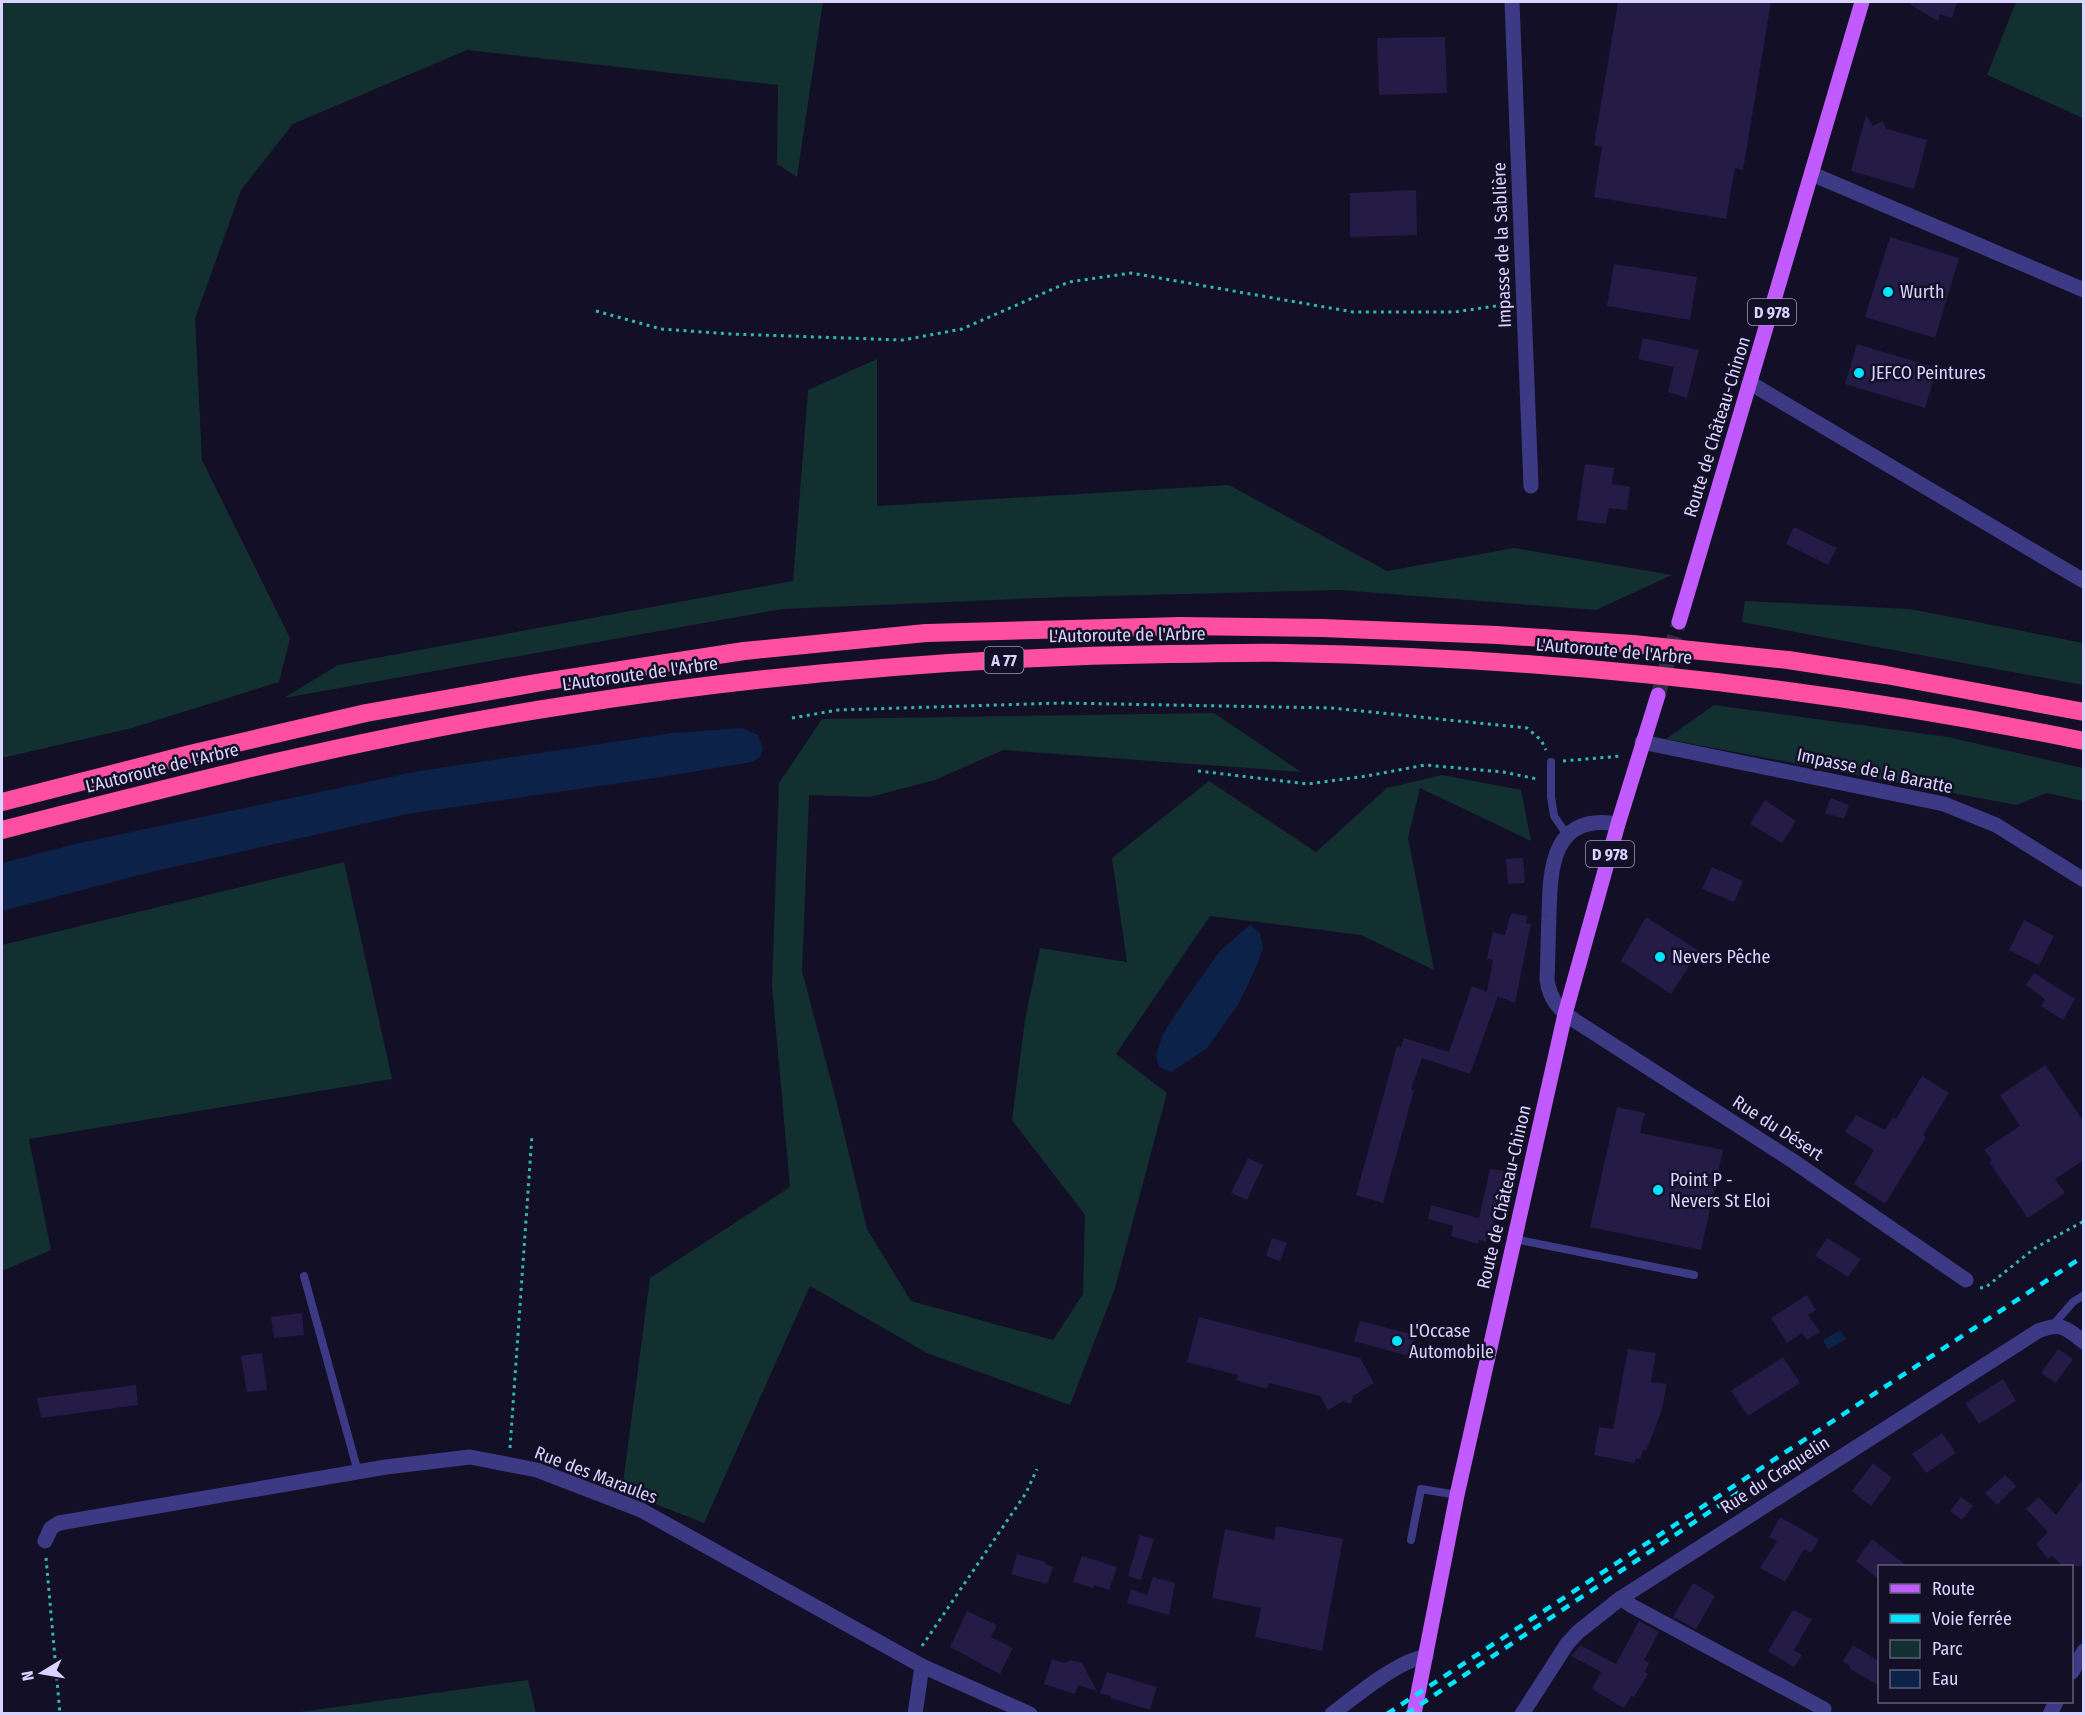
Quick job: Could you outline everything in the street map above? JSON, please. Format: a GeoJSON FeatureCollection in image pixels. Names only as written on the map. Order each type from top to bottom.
{"type":"FeatureCollection","features":[{"type":"Feature","properties":{"kind":"highway","name":"L'Autoroute de l'Arbre"},"geometry":{"type":"LineString","coordinates":[[2,802],[190,754],[378,711],[543,682],[744,651],[950,632],[1180,626],[1497,635],[1621,644],[1799,662],[1956,687],[2084,712]]}},
{"type":"Feature","properties":{"kind":"highway","name":"L'Autoroute de l'Arbre"},"geometry":{"type":"LineString","coordinates":[[2,830],[301,756],[567,705],[750,680],[924,664],[1091,655],[1284,652],[1475,660],[1635,673],[1820,694],[2084,741]]}},
{"type":"Feature","properties":{"kind":"main road","name":"Route de Château-Chinon"},"geometry":{"type":"LineString","coordinates":[[1679,622],[1862,2]]}},
{"type":"Feature","properties":{"kind":"main road","name":"Route de Château-Chinon"},"geometry":{"type":"LineString","coordinates":[[1414,1713],[1457,1495],[1565,1014],[1640,748],[1658,695]]}},
{"type":"Feature","properties":{"kind":"street","name":"Impasse de la Sablière"},"geometry":{"type":"LineString","coordinates":[[1512,2],[1531,486]]}},
{"type":"Feature","properties":{"kind":"street"},"geometry":{"type":"LineString","coordinates":[[1812,174],[2084,290]]}},
{"type":"Feature","properties":{"kind":"street"},"geometry":{"type":"LineString","coordinates":[[1750,383],[2084,581]]}},
{"type":"Feature","properties":{"kind":"street","name":"Impasse de la Baratte"},"geometry":{"type":"LineString","coordinates":[[1640,748],[1944,804],[1996,825],[2084,879]]}},
{"type":"Feature","properties":{"kind":"street"},"geometry":{"type":"LineString","coordinates":[[1565,1014],[1553,1002],[1547,980],[1550,875],[1556,854],[1568,836],[1584,824],[1602,821],[1618,824]]}},
{"type":"Feature","properties":{"kind":"street","name":"Rue du Désert"},"geometry":{"type":"LineString","coordinates":[[1565,1014],[1792,1161],[1966,1280]]}},
{"type":"Feature","properties":{"kind":"street"},"geometry":{"type":"LineString","coordinates":[[2053,1325],[2068,1330],[2084,1342]]}},
{"type":"Feature","properties":{"kind":"street","name":"Rue du Craquelin"},"geometry":{"type":"LineString","coordinates":[[1522,1713],[1567,1644],[1578,1632],[1622,1598],[1998,1356],[2038,1331],[2053,1325]]}},
{"type":"Feature","properties":{"kind":"street","name":"Rue des Maraules"},"geometry":{"type":"LineString","coordinates":[[45,1541],[51,1528],[59,1523],[358,1472],[470,1457],[537,1470],[641,1510],[917,1663],[1030,1713]]}},
{"type":"Feature","properties":{"kind":"street"},"geometry":{"type":"LineString","coordinates":[[1622,1598],[1632,1606],[1824,1709]]}},
{"type":"Feature","properties":{"kind":"street"},"geometry":{"type":"LineString","coordinates":[[2073,1670],[2084,1651]]}},
{"type":"Feature","properties":{"kind":"street"},"geometry":{"type":"LineString","coordinates":[[1332,1713],[1413,1659],[1426,1656]]}},
{"type":"Feature","properties":{"kind":"street"},"geometry":{"type":"LineString","coordinates":[[915,1713],[917,1663]]}},
{"type":"Feature","properties":{"kind":"lane"},"geometry":{"type":"LineString","coordinates":[[1551,762],[1551,797],[1554,816],[1568,836]]}},
{"type":"Feature","properties":{"kind":"lane"},"geometry":{"type":"LineString","coordinates":[[1514,1239],[1694,1275]]}},
{"type":"Feature","properties":{"kind":"lane"},"geometry":{"type":"LineString","coordinates":[[304,1276],[358,1472]]}},
{"type":"Feature","properties":{"kind":"lane"},"geometry":{"type":"LineString","coordinates":[[2053,1325],[2073,1302],[2084,1295]]}},
{"type":"Feature","properties":{"kind":"lane"},"geometry":{"type":"LineString","coordinates":[[1411,1540],[1421,1489],[1457,1495]]}},
{"type":"Feature","properties":{"kind":"path"},"geometry":{"type":"LineString","coordinates":[[596,311],[661,328],[731,334],[903,340],[962,329],[1069,282],[1131,273],[1353,312],[1455,312],[1524,302]]}},
{"type":"Feature","properties":{"kind":"path"},"geometry":{"type":"LineString","coordinates":[[792,718],[838,710],[1060,703],[1332,708],[1527,728],[1541,740],[1551,762],[1640,748]]}},
{"type":"Feature","properties":{"kind":"path"},"geometry":{"type":"LineString","coordinates":[[1198,771],[1308,784],[1425,765],[1503,772],[1551,781]]}},
{"type":"Feature","properties":{"kind":"path"},"geometry":{"type":"LineString","coordinates":[[509,1465],[532,1135]]}},
{"type":"Feature","properties":{"kind":"path"},"geometry":{"type":"LineString","coordinates":[[1966,1280],[1978,1289],[1986,1287],[2035,1248],[2084,1221]]}},
{"type":"Feature","properties":{"kind":"path"},"geometry":{"type":"LineString","coordinates":[[917,1663],[1026,1493],[1037,1469]]}},
{"type":"Feature","properties":{"kind":"path"},"geometry":{"type":"LineString","coordinates":[[45,1541],[60,1713]]}},
{"type":"Feature","properties":{"kind":"green space"},"geometry":{"type":"Polygon","coordinates":[[[2,2],[823,2],[797,177],[777,164],[778,85],[467,50],[293,124],[241,190],[195,319],[202,460],[290,638],[279,682],[132,728],[2,758],[2,2]]]}},
{"type":"Feature","properties":{"kind":"green space"},"geometry":{"type":"Polygon","coordinates":[[[2016,2],[2083,2],[2083,118],[1987,75],[2016,2]]]}},
{"type":"Feature","properties":{"kind":"green space"},"geometry":{"type":"Polygon","coordinates":[[[877,359],[877,506],[1229,485],[1387,571],[1514,548],[1672,575],[1596,610],[1339,590],[1066,597],[782,609],[284,698],[338,665],[793,581],[808,390],[877,359]]]}},
{"type":"Feature","properties":{"kind":"green space"},"geometry":{"type":"Polygon","coordinates":[[[1745,601],[1910,609],[2083,643],[2083,685],[1742,622],[1745,601]]]}},
{"type":"Feature","properties":{"kind":"green space"},"geometry":{"type":"Polygon","coordinates":[[[1714,705],[1948,737],[2083,768],[2083,801],[2047,793],[2016,805],[1666,739],[1714,705]]]}},
{"type":"Feature","properties":{"kind":"green space"},"geometry":{"type":"Polygon","coordinates":[[[1214,713],[1301,772],[1003,750],[935,780],[870,797],[809,795],[802,971],[867,1229],[911,1301],[1053,1340],[1083,1294],[1085,1215],[1012,1120],[1025,1020],[1040,948],[1127,962],[1112,858],[1209,781],[1316,852],[1387,788],[1442,775],[1521,790],[1531,841],[1420,788],[1408,838],[1434,970],[1361,935],[1210,916],[1116,1054],[1167,1093],[1115,1288],[1070,1405],[927,1353],[810,1286],[704,1523],[622,1491],[650,1278],[790,1187],[772,986],[779,783],[822,719],[1214,713]]]}},
{"type":"Feature","properties":{"kind":"green space"},"geometry":{"type":"Polygon","coordinates":[[[344,862],[392,1079],[29,1139],[51,1250],[2,1271],[2,945],[344,862]]]}},
{"type":"Feature","properties":{"kind":"green space"},"geometry":{"type":"Polygon","coordinates":[[[528,1680],[536,1713],[293,1713],[528,1680]]]}},
{"type":"Feature","properties":{"kind":"water"},"geometry":{"type":"Polygon","coordinates":[[[742,728],[758,735],[763,749],[760,757],[752,762],[407,814],[147,873],[2,911],[2,863],[75,844],[419,771],[673,733],[742,728]]]}},
{"type":"Feature","properties":{"kind":"water"},"geometry":{"type":"Polygon","coordinates":[[[1250,925],[1260,933],[1263,949],[1238,1005],[1207,1048],[1171,1072],[1159,1067],[1156,1055],[1163,1034],[1220,951],[1250,925]]]}},
{"type":"Feature","properties":{"kind":"water"},"geometry":{"type":"Polygon","coordinates":[[[1840,1330],[1846,1339],[1828,1350],[1823,1340],[1840,1330]]]}},
{"type":"Feature","properties":{"kind":"building"},"geometry":{"type":"Polygon","coordinates":[[[1618,2],[1771,2],[1743,170],[1735,168],[1726,219],[1594,197],[1602,147],[1594,145],[1618,2]]]}},
{"type":"Feature","properties":{"kind":"building"},"geometry":{"type":"Polygon","coordinates":[[[1909,2],[1957,2],[1952,18],[1940,14],[1938,21],[1909,2]]]}},
{"type":"Feature","properties":{"kind":"building"},"geometry":{"type":"Polygon","coordinates":[[[1445,37],[1447,93],[1379,95],[1377,38],[1445,37]]]}},
{"type":"Feature","properties":{"kind":"building"},"geometry":{"type":"Polygon","coordinates":[[[1866,115],[1873,126],[1882,121],[1887,129],[1927,140],[1914,189],[1851,171],[1866,115]]]}},
{"type":"Feature","properties":{"kind":"building"},"geometry":{"type":"Polygon","coordinates":[[[1416,190],[1417,235],[1350,237],[1350,193],[1416,190]]]}},
{"type":"Feature","properties":{"kind":"building"},"geometry":{"type":"Polygon","coordinates":[[[1890,237],[1959,258],[1935,338],[1865,317],[1890,237]]]}},
{"type":"Feature","properties":{"kind":"building"},"geometry":{"type":"Polygon","coordinates":[[[1614,264],[1697,277],[1690,320],[1607,306],[1614,264]]]}},
{"type":"Feature","properties":{"kind":"building"},"geometry":{"type":"Polygon","coordinates":[[[1643,338],[1699,350],[1687,398],[1668,392],[1674,367],[1638,359],[1643,338]]]}},
{"type":"Feature","properties":{"kind":"building"},"geometry":{"type":"Polygon","coordinates":[[[1857,344],[1937,368],[1925,408],[1845,384],[1857,344]]]}},
{"type":"Feature","properties":{"kind":"building"},"geometry":{"type":"Polygon","coordinates":[[[1585,464],[1614,468],[1612,484],[1630,487],[1627,510],[1609,508],[1606,524],[1577,520],[1585,464]]]}},
{"type":"Feature","properties":{"kind":"building"},"geometry":{"type":"Polygon","coordinates":[[[1794,527],[1837,548],[1828,565],[1786,544],[1794,527]]]}},
{"type":"Feature","properties":{"kind":"building"},"geometry":{"type":"Polygon","coordinates":[[[1831,798],[1849,805],[1844,819],[1825,813],[1831,798]]]}},
{"type":"Feature","properties":{"kind":"building"},"geometry":{"type":"Polygon","coordinates":[[[1765,800],[1796,821],[1782,843],[1750,824],[1765,800]]]}},
{"type":"Feature","properties":{"kind":"building"},"geometry":{"type":"Polygon","coordinates":[[[1523,858],[1525,883],[1508,884],[1506,859],[1523,858]]]}},
{"type":"Feature","properties":{"kind":"building"},"geometry":{"type":"Polygon","coordinates":[[[1712,867],[1743,881],[1734,902],[1702,889],[1712,867]]]}},
{"type":"Feature","properties":{"kind":"building"},"geometry":{"type":"Polygon","coordinates":[[[1511,913],[1527,916],[1526,923],[1531,924],[1515,1003],[1487,992],[1493,960],[1487,959],[1493,932],[1505,935],[1511,913]]]}},
{"type":"Feature","properties":{"kind":"building"},"geometry":{"type":"Polygon","coordinates":[[[1646,917],[1699,951],[1671,994],[1621,961],[1646,917]]]}},
{"type":"Feature","properties":{"kind":"building"},"geometry":{"type":"Polygon","coordinates":[[[2024,920],[2054,936],[2039,965],[2009,950],[2024,920]]]}},
{"type":"Feature","properties":{"kind":"building"},"geometry":{"type":"Polygon","coordinates":[[[2034,973],[2075,999],[2063,1020],[2041,1006],[2045,999],[2026,985],[2034,973]]]}},
{"type":"Feature","properties":{"kind":"building"},"geometry":{"type":"Polygon","coordinates":[[[1472,986],[1498,996],[1470,1074],[1422,1058],[1411,1089],[1414,1090],[1383,1203],[1356,1195],[1397,1046],[1401,1047],[1404,1038],[1449,1052],[1472,986]]]}},
{"type":"Feature","properties":{"kind":"building"},"geometry":{"type":"Polygon","coordinates":[[[2045,1065],[2084,1122],[2084,1160],[2055,1179],[2065,1193],[2028,1218],[1989,1162],[1992,1160],[1984,1150],[2020,1126],[2000,1095],[2045,1065]]]}},
{"type":"Feature","properties":{"kind":"building"},"geometry":{"type":"Polygon","coordinates":[[[1922,1076],[1949,1093],[1923,1135],[1926,1137],[1885,1204],[1854,1184],[1874,1150],[1845,1132],[1856,1115],[1885,1130],[1893,1117],[1896,1119],[1922,1076]]]}},
{"type":"Feature","properties":{"kind":"building"},"geometry":{"type":"Polygon","coordinates":[[[1617,1107],[1645,1113],[1640,1133],[1723,1150],[1701,1250],[1590,1227],[1617,1107]]]}},
{"type":"Feature","properties":{"kind":"building"},"geometry":{"type":"Polygon","coordinates":[[[1248,1158],[1263,1165],[1247,1200],[1231,1193],[1248,1158]]]}},
{"type":"Feature","properties":{"kind":"building"},"geometry":{"type":"Polygon","coordinates":[[[1490,1169],[1504,1171],[1491,1236],[1487,1236],[1486,1242],[1479,1240],[1478,1244],[1451,1236],[1453,1226],[1428,1219],[1431,1205],[1479,1218],[1490,1169]]]}},
{"type":"Feature","properties":{"kind":"building"},"geometry":{"type":"Polygon","coordinates":[[[1272,1238],[1287,1243],[1280,1261],[1266,1256],[1272,1238]]]}},
{"type":"Feature","properties":{"kind":"building"},"geometry":{"type":"Polygon","coordinates":[[[1827,1238],[1861,1259],[1848,1277],[1815,1256],[1827,1238]]]}},
{"type":"Feature","properties":{"kind":"building"},"geometry":{"type":"Polygon","coordinates":[[[1807,1295],[1816,1310],[1808,1315],[1820,1332],[1807,1340],[1802,1333],[1787,1343],[1771,1318],[1807,1295]]]}},
{"type":"Feature","properties":{"kind":"building"},"geometry":{"type":"Polygon","coordinates":[[[302,1313],[304,1335],[274,1338],[271,1317],[302,1313]]]}},
{"type":"Feature","properties":{"kind":"building"},"geometry":{"type":"Polygon","coordinates":[[[1199,1317],[1360,1358],[1374,1383],[1353,1396],[1351,1404],[1343,1401],[1328,1410],[1320,1396],[1269,1383],[1267,1389],[1236,1380],[1238,1375],[1187,1362],[1199,1317]]]}},
{"type":"Feature","properties":{"kind":"building"},"geometry":{"type":"Polygon","coordinates":[[[1360,1321],[1415,1335],[1409,1356],[1354,1341],[1360,1321]]]}},
{"type":"Feature","properties":{"kind":"building"},"geometry":{"type":"Polygon","coordinates":[[[1628,1349],[1656,1353],[1651,1382],[1667,1384],[1661,1413],[1646,1451],[1643,1450],[1640,1459],[1636,1458],[1635,1463],[1594,1455],[1599,1427],[1613,1429],[1628,1349]]]}},
{"type":"Feature","properties":{"kind":"building"},"geometry":{"type":"Polygon","coordinates":[[[2058,1349],[2073,1359],[2056,1383],[2041,1373],[2058,1349]]]}},
{"type":"Feature","properties":{"kind":"building"},"geometry":{"type":"Polygon","coordinates":[[[262,1353],[267,1390],[247,1392],[241,1356],[262,1353]]]}},
{"type":"Feature","properties":{"kind":"building"},"geometry":{"type":"Polygon","coordinates":[[[1783,1357],[1800,1383],[1748,1416],[1731,1391],[1783,1357]]]}},
{"type":"Feature","properties":{"kind":"building"},"geometry":{"type":"Polygon","coordinates":[[[2003,1379],[2016,1401],[1979,1424],[1965,1403],[2003,1379]]]}},
{"type":"Feature","properties":{"kind":"building"},"geometry":{"type":"Polygon","coordinates":[[[136,1385],[138,1405],[41,1418],[37,1398],[136,1385]]]}},
{"type":"Feature","properties":{"kind":"building"},"geometry":{"type":"Polygon","coordinates":[[[1942,1433],[1956,1453],[1926,1473],[1912,1454],[1942,1433]]]}},
{"type":"Feature","properties":{"kind":"building"},"geometry":{"type":"Polygon","coordinates":[[[1873,1463],[1892,1478],[1871,1506],[1852,1491],[1873,1463]]]}},
{"type":"Feature","properties":{"kind":"building"},"geometry":{"type":"Polygon","coordinates":[[[2005,1475],[2016,1486],[1997,1505],[1985,1493],[2005,1475]]]}},
{"type":"Feature","properties":{"kind":"building"},"geometry":{"type":"Polygon","coordinates":[[[2084,1477],[2084,1566],[2062,1565],[2052,1556],[2048,1559],[2036,1544],[2048,1532],[2026,1509],[2039,1497],[2056,1515],[2084,1477]]]}},
{"type":"Feature","properties":{"kind":"building"},"geometry":{"type":"Polygon","coordinates":[[[1961,1497],[1973,1506],[1962,1520],[1950,1511],[1961,1497]]]}},
{"type":"Feature","properties":{"kind":"building"},"geometry":{"type":"Polygon","coordinates":[[[1780,1517],[1819,1539],[1811,1553],[1804,1549],[1785,1582],[1760,1568],[1777,1541],[1769,1537],[1780,1517]]]}},
{"type":"Feature","properties":{"kind":"building"},"geometry":{"type":"Polygon","coordinates":[[[1276,1526],[1343,1539],[1322,1651],[1255,1637],[1261,1608],[1212,1598],[1225,1529],[1274,1540],[1276,1526]]]}},
{"type":"Feature","properties":{"kind":"building"},"geometry":{"type":"Polygon","coordinates":[[[1140,1535],[1154,1539],[1141,1580],[1128,1576],[1140,1535]]]}},
{"type":"Feature","properties":{"kind":"building"},"geometry":{"type":"Polygon","coordinates":[[[1872,1539],[1906,1565],[1878,1565],[1878,1578],[1856,1561],[1872,1539]]]}},
{"type":"Feature","properties":{"kind":"building"},"geometry":{"type":"Polygon","coordinates":[[[1017,1554],[1045,1562],[1053,1567],[1047,1584],[1011,1574],[1017,1554]]]}},
{"type":"Feature","properties":{"kind":"building"},"geometry":{"type":"Polygon","coordinates":[[[1082,1556],[1117,1567],[1109,1590],[1073,1582],[1082,1556]]]}},
{"type":"Feature","properties":{"kind":"building"},"geometry":{"type":"Polygon","coordinates":[[[1153,1577],[1175,1583],[1169,1615],[1127,1603],[1131,1589],[1147,1595],[1153,1577]]]}},
{"type":"Feature","properties":{"kind":"building"},"geometry":{"type":"Polygon","coordinates":[[[1693,1583],[1715,1596],[1696,1629],[1673,1617],[1693,1583]]]}},
{"type":"Feature","properties":{"kind":"building"},"geometry":{"type":"Polygon","coordinates":[[[1793,1610],[1812,1619],[1794,1650],[1802,1655],[1794,1667],[1768,1651],[1793,1610]]]}},
{"type":"Feature","properties":{"kind":"building"},"geometry":{"type":"Polygon","coordinates":[[[967,1611],[997,1625],[991,1637],[1013,1648],[1000,1674],[950,1647],[967,1611]]]}},
{"type":"Feature","properties":{"kind":"building"},"geometry":{"type":"Polygon","coordinates":[[[1639,1621],[1659,1632],[1644,1660],[1649,1663],[1645,1672],[1648,1674],[1634,1697],[1631,1696],[1624,1708],[1592,1689],[1601,1672],[1571,1656],[1580,1645],[1616,1664],[1639,1621]]]}},
{"type":"Feature","properties":{"kind":"building"},"geometry":{"type":"Polygon","coordinates":[[[1853,1645],[1878,1661],[1878,1685],[1850,1669],[1850,1666],[1843,1661],[1853,1645]]]}},
{"type":"Feature","properties":{"kind":"building"},"geometry":{"type":"Polygon","coordinates":[[[1052,1659],[1064,1663],[1071,1660],[1082,1663],[1097,1691],[1078,1685],[1075,1694],[1044,1684],[1052,1659]]]}},
{"type":"Feature","properties":{"kind":"building"},"geometry":{"type":"Polygon","coordinates":[[[1107,1672],[1157,1687],[1150,1710],[1100,1693],[1107,1672]]]}},
{"type":"Feature","properties":{"kind":"tunnel"},"geometry":{"type":"LineString","coordinates":[[1658,695],[1679,622]]}},
{"type":"Feature","properties":{"kind":"railway"},"geometry":{"type":"LineString","coordinates":[[1387,1714],[2084,1256]]}},
{"type":"Feature","properties":{"kind":"railway"},"geometry":{"type":"LineString","coordinates":[[1406,1714],[1741,1491]]}},
{"type":"Feature","properties":{"kind":"place","name":"Wurth"},"geometry":{"type":"Point","coordinates":[1888,292]}},
{"type":"Feature","properties":{"kind":"place","name":"JEFCO Peintures"},"geometry":{"type":"Point","coordinates":[1859,373]}},
{"type":"Feature","properties":{"kind":"place","name":"Nevers Pêche"},"geometry":{"type":"Point","coordinates":[1660,957]}},
{"type":"Feature","properties":{"kind":"place","name":"Point P - Nevers St Eloi"},"geometry":{"type":"Point","coordinates":[1658,1190]}},
{"type":"Feature","properties":{"kind":"place","name":"L'Occase Automobile"},"geometry":{"type":"Point","coordinates":[1397,1341]}}]}
